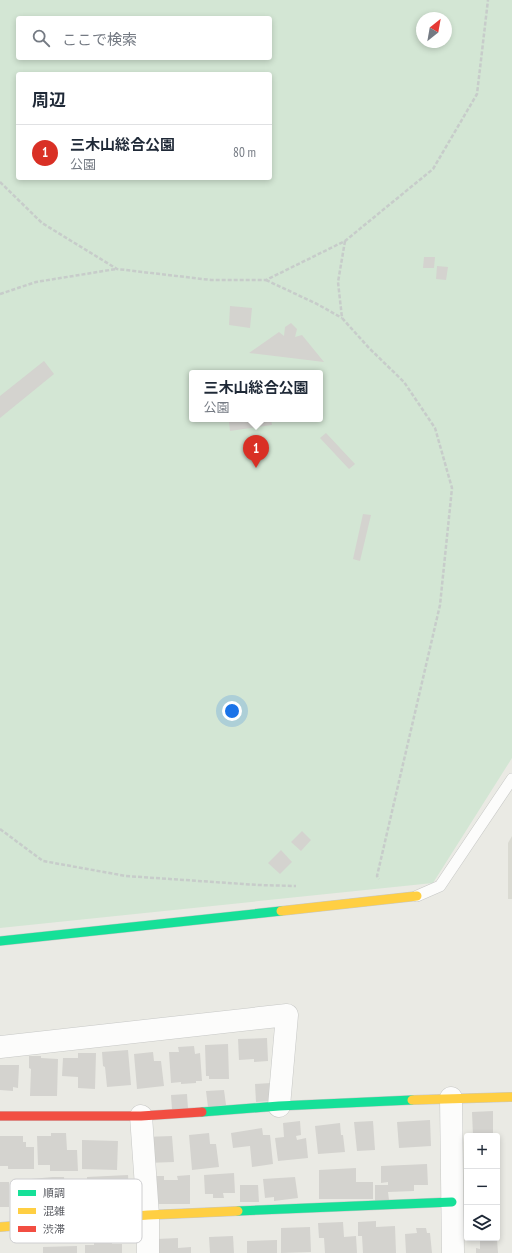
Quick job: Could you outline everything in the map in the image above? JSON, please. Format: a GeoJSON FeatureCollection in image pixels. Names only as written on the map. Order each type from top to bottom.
{"type":"FeatureCollection","features":[{"type":"Feature","properties":{"kind":"street"},"geometry":{"type":"LineString","coordinates":[[0,941],[417,896]]}},
{"type":"Feature","properties":{"kind":"street"},"geometry":{"type":"LineString","coordinates":[[0,1047],[287,1015],[279,1106]]}},
{"type":"Feature","properties":{"kind":"street"},"geometry":{"type":"LineString","coordinates":[[0,1116],[141,1116],[279,1106],[512,1096]]}},
{"type":"Feature","properties":{"kind":"street"},"geometry":{"type":"LineString","coordinates":[[451,1098],[453,1253]]}},
{"type":"Feature","properties":{"kind":"street"},"geometry":{"type":"LineString","coordinates":[[141,1116],[148,1215],[148,1253]]}},
{"type":"Feature","properties":{"kind":"street"},"geometry":{"type":"LineString","coordinates":[[142,1215],[452,1202]]}},
{"type":"Feature","properties":{"kind":"street"},"geometry":{"type":"LineString","coordinates":[[0,1227],[10,1226]]}},
{"type":"Feature","properties":{"kind":"lane"},"geometry":{"type":"LineString","coordinates":[[417,896],[440,886],[512,779]]}},
{"type":"Feature","properties":{"kind":"path"},"geometry":{"type":"LineString","coordinates":[[266,280],[345,241],[433,169],[477,94],[488,0]]}},
{"type":"Feature","properties":{"kind":"path"},"geometry":{"type":"LineString","coordinates":[[0,182],[42,224],[117,269]]}},
{"type":"Feature","properties":{"kind":"path"},"geometry":{"type":"LineString","coordinates":[[342,318],[338,282],[345,241]]}},
{"type":"Feature","properties":{"kind":"path"},"geometry":{"type":"LineString","coordinates":[[0,294],[36,282],[117,269],[211,280],[266,280],[317,304],[342,318],[369,348],[404,382],[435,428],[452,488],[440,605],[377,876],[393,899]]}},
{"type":"Feature","properties":{"kind":"path"},"geometry":{"type":"LineString","coordinates":[[0,829],[43,860],[88,869],[126,876],[258,885],[303,886]]}},
{"type":"Feature","properties":{"kind":"path"},"geometry":{"type":"LineString","coordinates":[[371,878],[377,876]]}},
{"type":"Feature","properties":{"kind":"shaded area"},"geometry":{"type":"Polygon","coordinates":[[[512,836],[512,899],[508,899],[508,843],[512,836]]]}},
{"type":"Feature","properties":{"kind":"green space"},"geometry":{"type":"Polygon","coordinates":[[[0,0],[512,0],[512,758],[433,883],[0,928],[0,0]]]}},
{"type":"Feature","properties":{"kind":"building"},"geometry":{"type":"Polygon","coordinates":[[[424,257],[435,257],[434,268],[423,268],[424,257]]]}},
{"type":"Feature","properties":{"kind":"building"},"geometry":{"type":"Polygon","coordinates":[[[437,266],[448,267],[446,280],[436,279],[437,266]]]}},
{"type":"Feature","properties":{"kind":"building"},"geometry":{"type":"Polygon","coordinates":[[[230,306],[252,308],[250,328],[229,325],[230,306]]]}},
{"type":"Feature","properties":{"kind":"building"},"geometry":{"type":"Polygon","coordinates":[[[291,323],[297,329],[295,337],[302,335],[324,362],[249,353],[279,332],[284,336],[285,327],[291,323]]]}},
{"type":"Feature","properties":{"kind":"building"},"geometry":{"type":"Polygon","coordinates":[[[44,361],[54,374],[0,418],[0,396],[44,361]]]}},
{"type":"Feature","properties":{"kind":"building"},"geometry":{"type":"Polygon","coordinates":[[[229,422],[272,422],[272,425],[230,431],[229,422]]]}},
{"type":"Feature","properties":{"kind":"building"},"geometry":{"type":"Polygon","coordinates":[[[326,433],[355,464],[349,469],[320,438],[326,433]]]}},
{"type":"Feature","properties":{"kind":"building"},"geometry":{"type":"Polygon","coordinates":[[[363,514],[371,515],[360,561],[353,559],[363,514]]]}},
{"type":"Feature","properties":{"kind":"building"},"geometry":{"type":"Polygon","coordinates":[[[302,831],[311,840],[301,851],[291,842],[302,831]]]}},
{"type":"Feature","properties":{"kind":"building"},"geometry":{"type":"Polygon","coordinates":[[[281,850],[292,862],[280,874],[268,863],[281,850]]]}},
{"type":"Feature","properties":{"kind":"building"},"geometry":{"type":"Polygon","coordinates":[[[267,1038],[268,1061],[254,1062],[254,1059],[239,1060],[238,1039],[267,1038]]]}},
{"type":"Feature","properties":{"kind":"building"},"geometry":{"type":"Polygon","coordinates":[[[228,1044],[229,1079],[209,1079],[209,1076],[206,1076],[205,1045],[228,1044]]]}},
{"type":"Feature","properties":{"kind":"building"},"geometry":{"type":"Polygon","coordinates":[[[194,1046],[195,1054],[200,1053],[202,1081],[181,1084],[181,1082],[171,1083],[169,1052],[179,1052],[178,1047],[194,1046]]]}},
{"type":"Feature","properties":{"kind":"building"},"geometry":{"type":"Polygon","coordinates":[[[128,1050],[131,1085],[107,1087],[102,1052],[128,1050]]]}},
{"type":"Feature","properties":{"kind":"building"},"geometry":{"type":"Polygon","coordinates":[[[153,1052],[154,1061],[161,1061],[164,1086],[137,1089],[134,1054],[153,1052]]]}},
{"type":"Feature","properties":{"kind":"building"},"geometry":{"type":"Polygon","coordinates":[[[78,1053],[96,1053],[95,1089],[78,1088],[78,1077],[62,1076],[63,1058],[78,1058],[78,1053]]]}},
{"type":"Feature","properties":{"kind":"building"},"geometry":{"type":"Polygon","coordinates":[[[29,1056],[41,1056],[41,1058],[58,1059],[57,1096],[30,1096],[31,1069],[29,1068],[29,1056]]]}},
{"type":"Feature","properties":{"kind":"building"},"geometry":{"type":"Polygon","coordinates":[[[0,1065],[19,1065],[18,1088],[13,1087],[13,1091],[0,1090],[0,1065]]]}},
{"type":"Feature","properties":{"kind":"building"},"geometry":{"type":"Polygon","coordinates":[[[271,1083],[272,1101],[256,1102],[255,1084],[271,1083]]]}},
{"type":"Feature","properties":{"kind":"building"},"geometry":{"type":"Polygon","coordinates":[[[224,1090],[226,1105],[208,1107],[206,1091],[224,1090]]]}},
{"type":"Feature","properties":{"kind":"building"},"geometry":{"type":"Polygon","coordinates":[[[187,1094],[188,1109],[172,1110],[171,1095],[187,1094]]]}},
{"type":"Feature","properties":{"kind":"building"},"geometry":{"type":"Polygon","coordinates":[[[493,1111],[493,1133],[473,1133],[472,1112],[493,1111]]]}},
{"type":"Feature","properties":{"kind":"building"},"geometry":{"type":"Polygon","coordinates":[[[430,1120],[431,1146],[399,1148],[397,1122],[430,1120]]]}},
{"type":"Feature","properties":{"kind":"building"},"geometry":{"type":"Polygon","coordinates":[[[300,1121],[301,1135],[296,1136],[297,1140],[306,1138],[308,1158],[278,1161],[275,1138],[284,1137],[283,1123],[300,1121]]]}},
{"type":"Feature","properties":{"kind":"building"},"geometry":{"type":"Polygon","coordinates":[[[373,1121],[375,1150],[357,1151],[354,1122],[373,1121]]]}},
{"type":"Feature","properties":{"kind":"building"},"geometry":{"type":"Polygon","coordinates":[[[340,1123],[345,1152],[318,1154],[315,1126],[340,1123]]]}},
{"type":"Feature","properties":{"kind":"building"},"geometry":{"type":"Polygon","coordinates":[[[262,1128],[263,1135],[270,1135],[273,1164],[252,1167],[250,1146],[233,1148],[231,1133],[262,1128]]]}},
{"type":"Feature","properties":{"kind":"building"},"geometry":{"type":"Polygon","coordinates":[[[51,1133],[66,1133],[67,1150],[77,1150],[78,1171],[50,1171],[50,1165],[38,1165],[37,1136],[51,1136],[51,1133]]]}},
{"type":"Feature","properties":{"kind":"building"},"geometry":{"type":"Polygon","coordinates":[[[209,1133],[210,1144],[216,1144],[219,1167],[192,1170],[189,1135],[209,1133]]]}},
{"type":"Feature","properties":{"kind":"building"},"geometry":{"type":"Polygon","coordinates":[[[0,1136],[23,1136],[23,1142],[26,1142],[26,1147],[34,1147],[34,1169],[8,1169],[8,1166],[0,1166],[0,1136]]]}},
{"type":"Feature","properties":{"kind":"building"},"geometry":{"type":"Polygon","coordinates":[[[172,1136],[174,1162],[146,1163],[144,1137],[172,1136]]]}},
{"type":"Feature","properties":{"kind":"building"},"geometry":{"type":"Polygon","coordinates":[[[82,1140],[118,1141],[117,1170],[82,1169],[82,1140]]]}},
{"type":"Feature","properties":{"kind":"building"},"geometry":{"type":"Polygon","coordinates":[[[427,1164],[428,1185],[414,1185],[414,1191],[388,1192],[389,1200],[375,1201],[375,1185],[388,1185],[388,1182],[381,1183],[381,1166],[427,1164]]]}},
{"type":"Feature","properties":{"kind":"building"},"geometry":{"type":"Polygon","coordinates":[[[356,1168],[356,1182],[373,1182],[373,1199],[319,1199],[319,1170],[356,1168]]]}},
{"type":"Feature","properties":{"kind":"building"},"geometry":{"type":"Polygon","coordinates":[[[234,1173],[235,1193],[223,1193],[224,1198],[213,1198],[213,1194],[205,1194],[204,1175],[234,1173]]]}},
{"type":"Feature","properties":{"kind":"building"},"geometry":{"type":"Polygon","coordinates":[[[128,1175],[128,1179],[87,1179],[87,1177],[128,1175]]]}},
{"type":"Feature","properties":{"kind":"building"},"geometry":{"type":"Polygon","coordinates":[[[190,1175],[190,1204],[148,1204],[147,1176],[164,1176],[164,1180],[178,1180],[177,1176],[190,1175]]]}},
{"type":"Feature","properties":{"kind":"building"},"geometry":{"type":"Polygon","coordinates":[[[64,1177],[64,1179],[31,1179],[64,1177]]]}},
{"type":"Feature","properties":{"kind":"building"},"geometry":{"type":"Polygon","coordinates":[[[295,1177],[298,1198],[274,1201],[274,1197],[265,1198],[263,1179],[295,1177]]]}},
{"type":"Feature","properties":{"kind":"building"},"geometry":{"type":"Polygon","coordinates":[[[0,1182],[9,1182],[9,1207],[0,1207],[0,1182]]]}},
{"type":"Feature","properties":{"kind":"building"},"geometry":{"type":"Polygon","coordinates":[[[240,1185],[258,1185],[259,1202],[240,1202],[240,1185]]]}},
{"type":"Feature","properties":{"kind":"building"},"geometry":{"type":"Polygon","coordinates":[[[376,1221],[376,1227],[395,1226],[396,1253],[363,1253],[362,1236],[358,1236],[358,1222],[376,1221]]]}},
{"type":"Feature","properties":{"kind":"building"},"geometry":{"type":"Polygon","coordinates":[[[343,1222],[344,1237],[356,1236],[357,1253],[325,1253],[324,1238],[319,1238],[318,1223],[343,1222]]]}},
{"type":"Feature","properties":{"kind":"building"},"geometry":{"type":"Polygon","coordinates":[[[310,1227],[311,1252],[281,1253],[281,1228],[310,1227]]]}},
{"type":"Feature","properties":{"kind":"building"},"geometry":{"type":"Polygon","coordinates":[[[416,1228],[426,1228],[427,1233],[430,1233],[432,1253],[406,1253],[405,1234],[417,1233],[416,1228]]]}},
{"type":"Feature","properties":{"kind":"building"},"geometry":{"type":"Polygon","coordinates":[[[233,1236],[234,1253],[210,1253],[209,1237],[233,1236]]]}},
{"type":"Feature","properties":{"kind":"building"},"geometry":{"type":"Polygon","coordinates":[[[178,1238],[178,1248],[191,1247],[191,1253],[148,1253],[157,1239],[178,1238]]]}},
{"type":"Feature","properties":{"kind":"building"},"geometry":{"type":"Polygon","coordinates":[[[277,1240],[277,1253],[247,1253],[247,1241],[277,1240]]]}},
{"type":"Feature","properties":{"kind":"building"},"geometry":{"type":"Polygon","coordinates":[[[480,1241],[497,1241],[498,1253],[476,1253],[476,1248],[480,1249],[480,1241]]]}},
{"type":"Feature","properties":{"kind":"building"},"geometry":{"type":"Polygon","coordinates":[[[94,1243],[122,1244],[122,1253],[85,1253],[85,1245],[94,1245],[94,1243]]]}},
{"type":"Feature","properties":{"kind":"building"},"geometry":{"type":"Polygon","coordinates":[[[77,1246],[77,1253],[43,1253],[43,1247],[77,1246]]]}},
{"type":"Feature","properties":{"kind":"traffic: fast"},"geometry":{"type":"LineString","coordinates":[[0,941],[281,911]]}},
{"type":"Feature","properties":{"kind":"traffic: fast"},"geometry":{"type":"LineString","coordinates":[[202,1112],[279,1106],[412,1100]]}},
{"type":"Feature","properties":{"kind":"traffic: fast"},"geometry":{"type":"LineString","coordinates":[[238,1211],[452,1202]]}},
{"type":"Feature","properties":{"kind":"traffic: slow"},"geometry":{"type":"LineString","coordinates":[[281,911],[417,896]]}},
{"type":"Feature","properties":{"kind":"traffic: slow"},"geometry":{"type":"LineString","coordinates":[[412,1100],[512,1097]]}},
{"type":"Feature","properties":{"kind":"traffic: slow"},"geometry":{"type":"LineString","coordinates":[[142,1215],[238,1211]]}},
{"type":"Feature","properties":{"kind":"traffic: slow"},"geometry":{"type":"LineString","coordinates":[[0,1227],[10,1226]]}},
{"type":"Feature","properties":{"kind":"traffic: jam"},"geometry":{"type":"LineString","coordinates":[[0,1116],[141,1116],[202,1112]]}},
{"type":"Feature","properties":{"kind":"place","name":"三木山総合公園"},"geometry":{"type":"Point","coordinates":[256,468]}}]}
